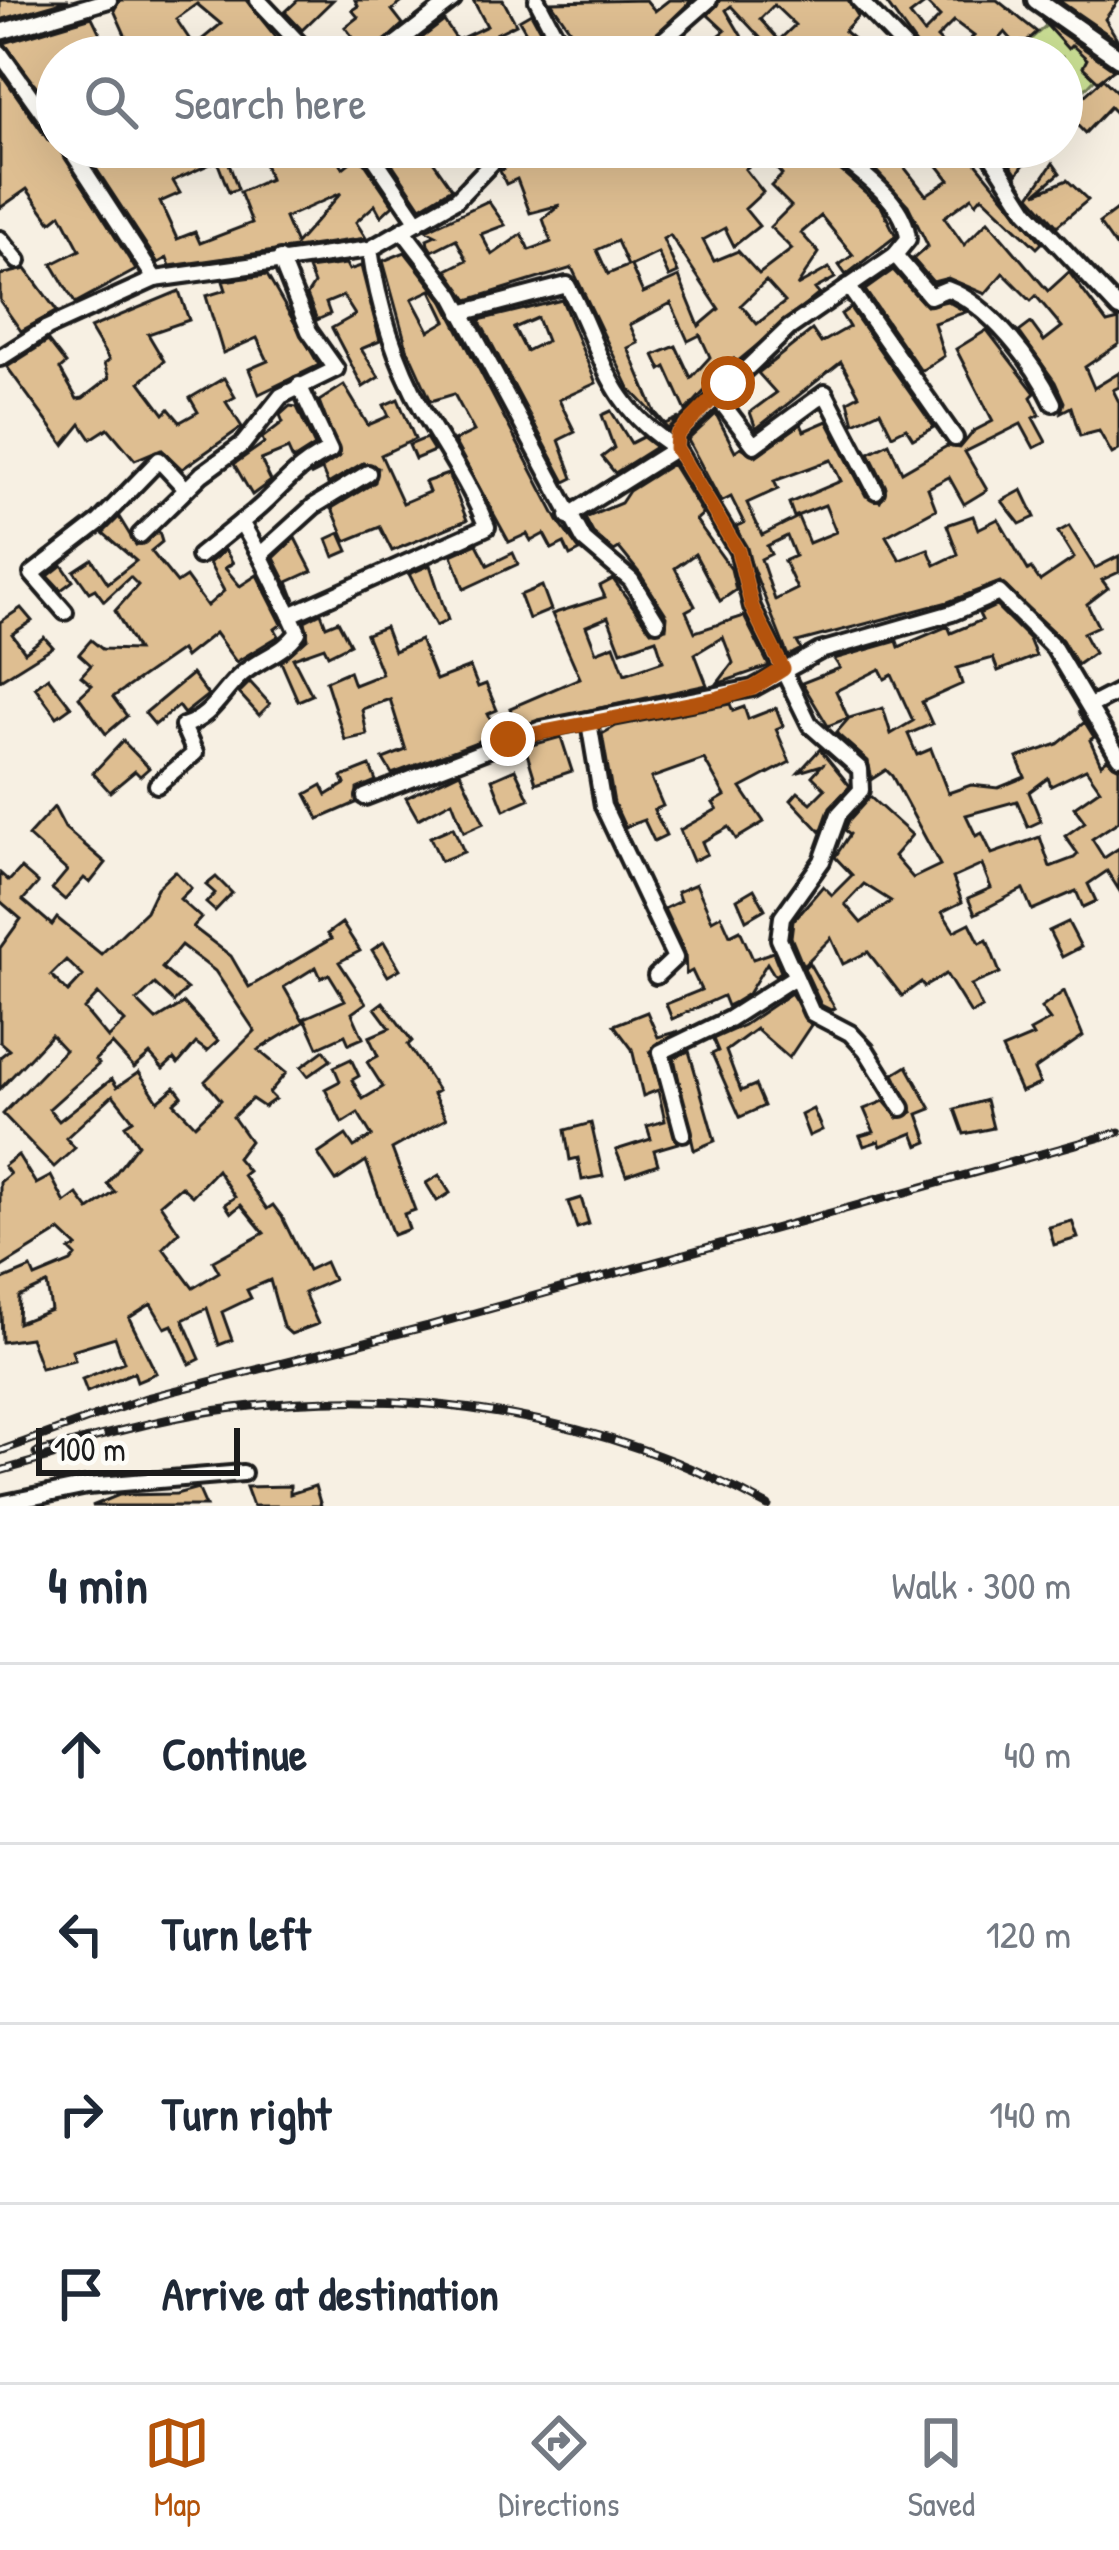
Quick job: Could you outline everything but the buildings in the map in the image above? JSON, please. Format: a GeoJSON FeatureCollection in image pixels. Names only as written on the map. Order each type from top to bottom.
{"type":"FeatureCollection","features":[{"type":"Feature","properties":{"kind":"street"},"geometry":{"type":"LineString","coordinates":[[0,32],[109,0]]}},
{"type":"Feature","properties":{"kind":"street"},"geometry":{"type":"LineString","coordinates":[[258,0],[292,36]]}},
{"type":"Feature","properties":{"kind":"street"},"geometry":{"type":"LineString","coordinates":[[406,36],[453,0]]}},
{"type":"Feature","properties":{"kind":"street"},"geometry":{"type":"LineString","coordinates":[[537,0],[557,36]]}},
{"type":"Feature","properties":{"kind":"street"},"geometry":{"type":"LineString","coordinates":[[668,36],[709,0]]}},
{"type":"Feature","properties":{"kind":"street"},"geometry":{"type":"LineString","coordinates":[[859,0],[894,36]]}},
{"type":"Feature","properties":{"kind":"street"},"geometry":{"type":"LineString","coordinates":[[1036,0],[1119,58]]}},
{"type":"Feature","properties":{"kind":"street"},"geometry":{"type":"LineString","coordinates":[[0,53],[36,104]]}},
{"type":"Feature","properties":{"kind":"street"},"geometry":{"type":"LineString","coordinates":[[82,168],[155,279]]}},
{"type":"Feature","properties":{"kind":"street"},"geometry":{"type":"LineString","coordinates":[[382,168],[418,222]]}},
{"type":"Feature","properties":{"kind":"street"},"geometry":{"type":"LineString","coordinates":[[0,358],[47,328],[155,279],[370,249],[457,199],[487,168]]}},
{"type":"Feature","properties":{"kind":"street"},"geometry":{"type":"LineString","coordinates":[[676,448],[677,435],[747,364],[895,255],[908,239],[907,223],[892,202],[854,168]]}},
{"type":"Feature","properties":{"kind":"street"},"geometry":{"type":"LineString","coordinates":[[999,168],[1027,211],[1119,309]]}},
{"type":"Feature","properties":{"kind":"street"},"geometry":{"type":"LineString","coordinates":[[404,232],[507,389],[584,540],[631,580],[657,622]]}},
{"type":"Feature","properties":{"kind":"street"},"geometry":{"type":"LineString","coordinates":[[0,239],[18,261]]}},
{"type":"Feature","properties":{"kind":"street"},"geometry":{"type":"LineString","coordinates":[[290,615],[487,527],[469,482],[407,377],[378,305],[370,249]]}},
{"type":"Feature","properties":{"kind":"street"},"geometry":{"type":"LineString","coordinates":[[895,255],[930,296],[947,289],[977,309],[1031,367],[1053,403]]}},
{"type":"Feature","properties":{"kind":"street"},"geometry":{"type":"LineString","coordinates":[[140,535],[243,444],[272,403],[337,367],[309,331],[280,259]]}},
{"type":"Feature","properties":{"kind":"street"},"geometry":{"type":"LineString","coordinates":[[461,313],[567,285],[597,361],[638,422],[676,448],[738,551],[752,607],[810,725],[860,769],[861,790],[839,814],[822,861],[782,916],[779,939],[812,1013],[850,1033],[902,1108]]}},
{"type":"Feature","properties":{"kind":"street"},"geometry":{"type":"LineString","coordinates":[[848,286],[955,438]]}},
{"type":"Feature","properties":{"kind":"street"},"geometry":{"type":"LineString","coordinates":[[199,556],[266,506],[306,461],[330,451],[298,385]]}},
{"type":"Feature","properties":{"kind":"street"},"geometry":{"type":"LineString","coordinates":[[718,398],[754,446],[826,393],[876,491]]}},
{"type":"Feature","properties":{"kind":"street"},"geometry":{"type":"LineString","coordinates":[[568,515],[676,448]]}},
{"type":"Feature","properties":{"kind":"street"},"geometry":{"type":"LineString","coordinates":[[65,612],[32,574],[99,522],[159,460],[186,490]]}},
{"type":"Feature","properties":{"kind":"street"},"geometry":{"type":"LineString","coordinates":[[260,555],[314,506],[368,473]]}},
{"type":"Feature","properties":{"kind":"street"},"geometry":{"type":"LineString","coordinates":[[158,785],[196,753],[183,726],[197,722],[242,674],[290,644],[298,632],[241,522]]}},
{"type":"Feature","properties":{"kind":"street"},"geometry":{"type":"LineString","coordinates":[[364,796],[508,739],[753,688],[820,651],[952,614],[998,593],[1054,648],[1119,757]]}},
{"type":"Feature","properties":{"kind":"street"},"geometry":{"type":"LineString","coordinates":[[1092,705],[1119,691]]}},
{"type":"Feature","properties":{"kind":"street"},"geometry":{"type":"LineString","coordinates":[[589,722],[603,806],[675,958],[656,976]]}},
{"type":"Feature","properties":{"kind":"street"},"geometry":{"type":"LineString","coordinates":[[683,1133],[661,1052],[729,1019],[793,978]]}},
{"type":"Feature","properties":{"kind":"street"},"geometry":{"type":"LineString","coordinates":[[0,1504],[87,1486],[243,1473]]}},
{"type":"Feature","properties":{"kind":"green space"},"geometry":{"type":"Polygon","coordinates":[[[1048,24],[1064,36],[1034,36],[1048,24]]]}},
{"type":"Feature","properties":{"kind":"green space"},"geometry":{"type":"Polygon","coordinates":[[[1083,50],[1106,67],[1083,92],[1083,50]]]}},
{"type":"Feature","properties":{"kind":"railway"},"geometry":{"type":"LineString","coordinates":[[0,1451],[146,1398],[428,1326],[1119,1132]]}},
{"type":"Feature","properties":{"kind":"railway"},"geometry":{"type":"LineString","coordinates":[[36,1453],[159,1421],[234,1408],[303,1402],[441,1405],[576,1429],[642,1449],[768,1506]]}},
{"type":"Feature","properties":{"kind":"railway"},"geometry":{"type":"LineString","coordinates":[[0,1471],[53,1456]]}},
{"type":"Feature","properties":{"kind":"route"},"geometry":{"type":"LineString","coordinates":[[508,739],[719,698],[753,688],[783,669],[752,607],[737,564],[738,551],[725,526],[710,512],[676,448],[677,435],[707,410],[728,383]]}}]}
